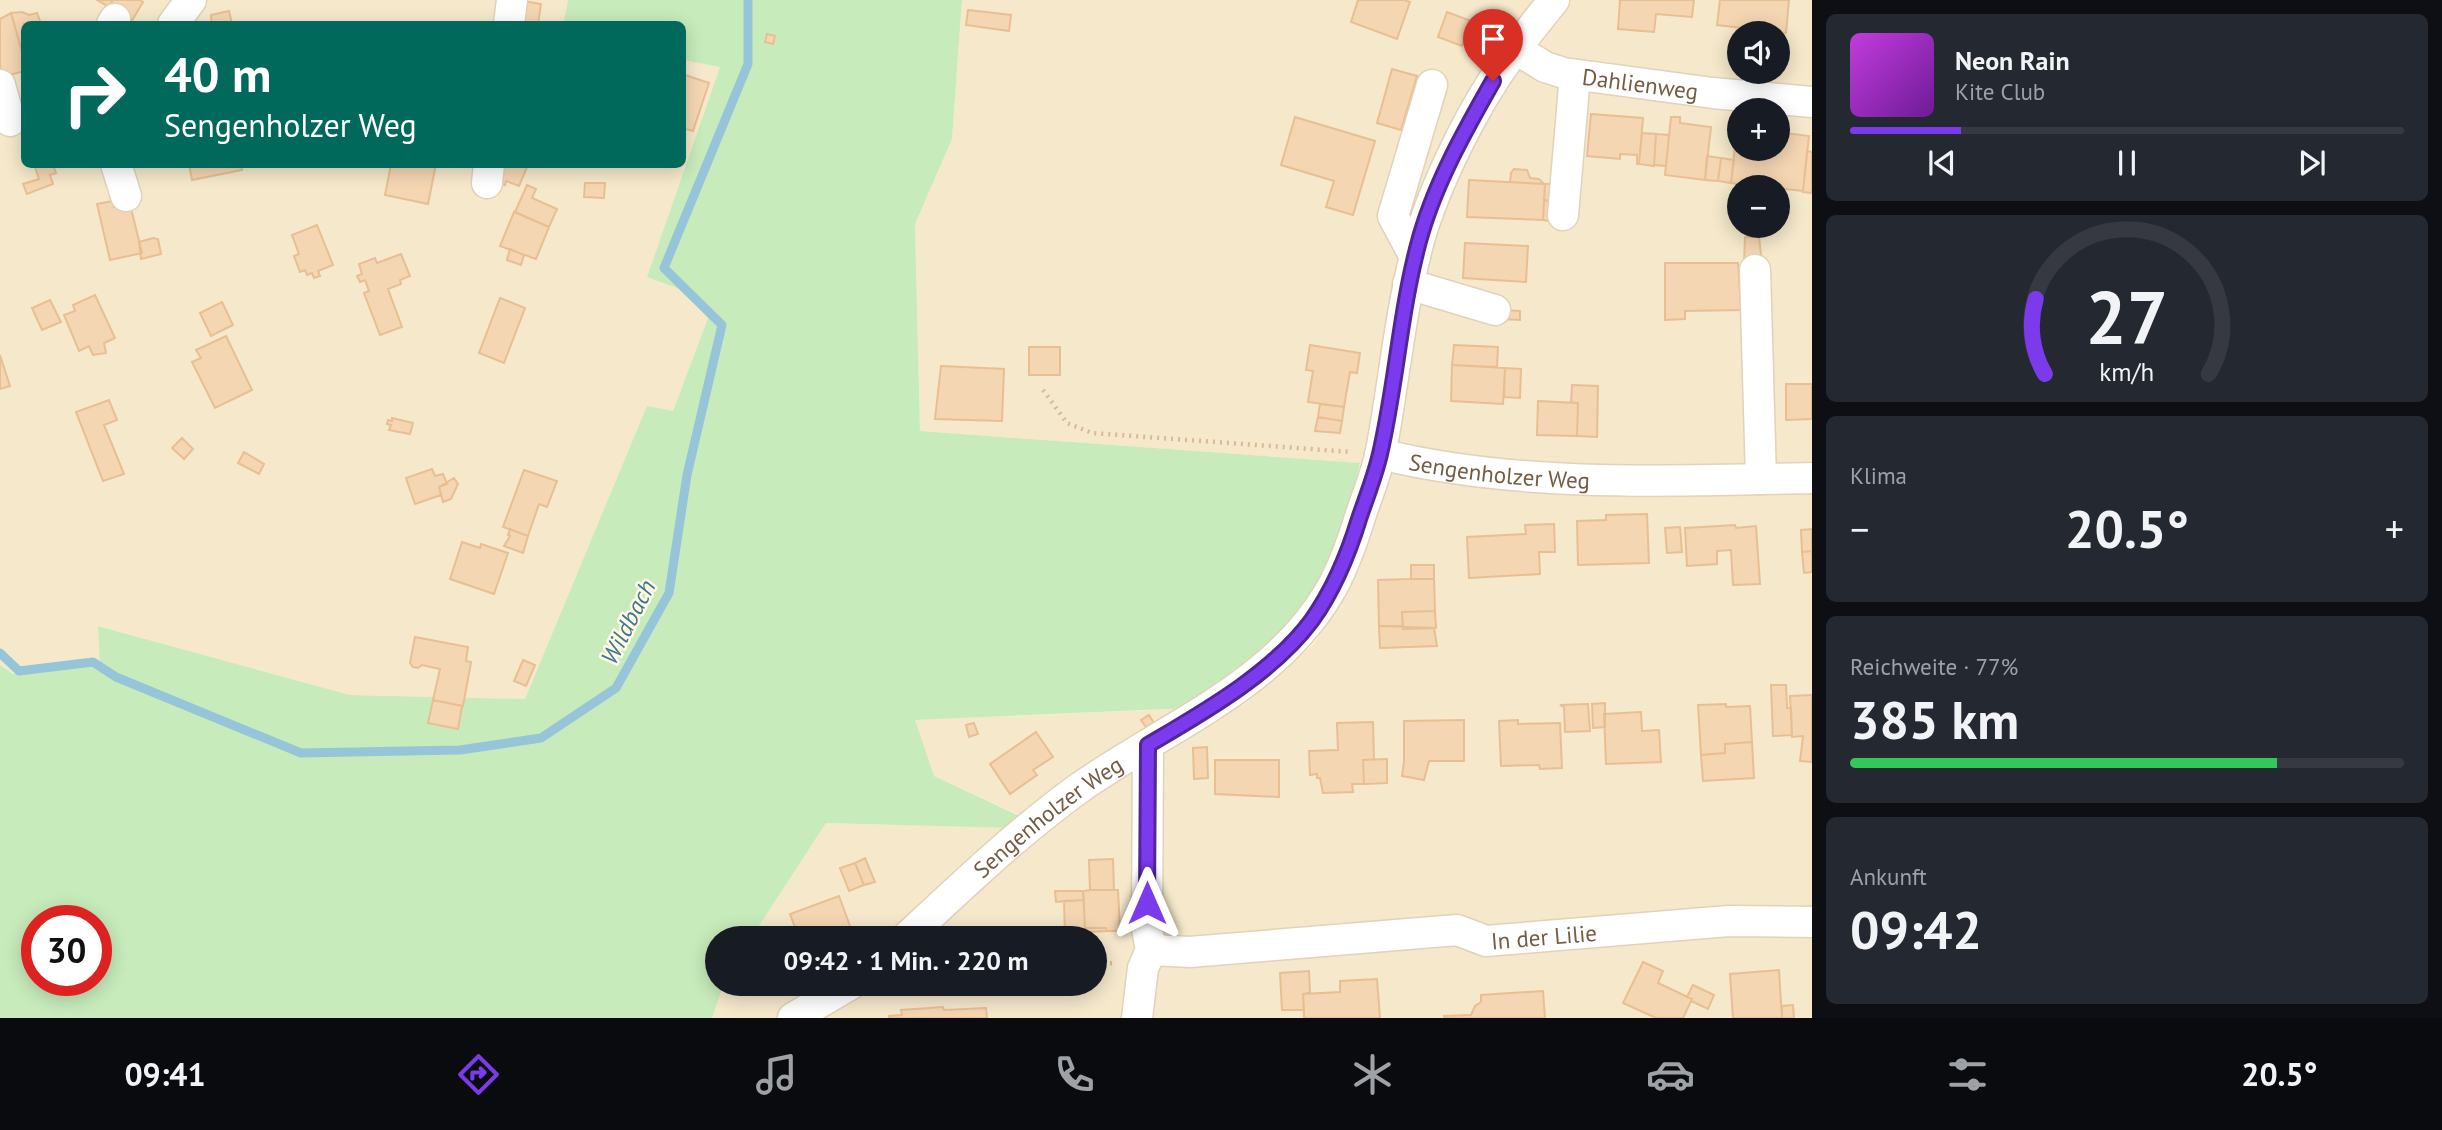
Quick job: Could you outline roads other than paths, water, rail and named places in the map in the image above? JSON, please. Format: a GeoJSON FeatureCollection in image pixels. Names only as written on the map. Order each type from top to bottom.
{"type":"FeatureCollection","features":[{"type":"Feature","properties":{"kind":"street"},"geometry":{"type":"LineString","coordinates":[[509,21],[512,0]]}},
{"type":"Feature","properties":{"kind":"street"},"geometry":{"type":"LineString","coordinates":[[1380,454],[1412,271],[1442,180],[1493,81],[1554,0]]}},
{"type":"Feature","properties":{"kind":"street","name":"Dahlienweg"},"geometry":{"type":"LineString","coordinates":[[1516,49],[1545,67],[1575,75],[1713,93],[1812,102]]}},
{"type":"Feature","properties":{"kind":"street"},"geometry":{"type":"LineString","coordinates":[[1563,215],[1575,75]]}},
{"type":"Feature","properties":{"kind":"street"},"geometry":{"type":"LineString","coordinates":[[0,85],[12,120]]}},
{"type":"Feature","properties":{"kind":"street"},"geometry":{"type":"LineString","coordinates":[[1432,85],[1393,216],[1412,271],[1494,310]]}},
{"type":"Feature","properties":{"kind":"street"},"geometry":{"type":"LineString","coordinates":[[1755,270],[1761,479]]}},
{"type":"Feature","properties":{"kind":"street","name":"Sengenholzer Weg"},"geometry":{"type":"LineString","coordinates":[[919,926],[1026,828],[1118,762],[1189,721],[1285,651],[1331,590],[1349,551],[1380,454],[1419,464],[1457,469],[1593,480],[1812,478]]}},
{"type":"Feature","properties":{"kind":"street"},"geometry":{"type":"LineString","coordinates":[[1137,1018],[1143,968],[1151,950],[1147,929],[1148,745]]}},
{"type":"Feature","properties":{"kind":"street","name":"In der Lilie"},"geometry":{"type":"LineString","coordinates":[[1151,950],[1190,952],[1457,930],[1486,941],[1729,921],[1812,922]]}},
{"type":"Feature","properties":{"kind":"street"},"geometry":{"type":"LineString","coordinates":[[793,1018],[831,996]]}},
{"type":"Feature","properties":{"kind":"waterway","name":"Wildbach"},"geometry":{"type":"LineString","coordinates":[[0,653],[19,671],[93,662],[116,677],[301,753],[460,750],[541,738],[616,688],[669,593],[687,475],[722,325],[664,268],[748,64],[748,0]]}}]}
